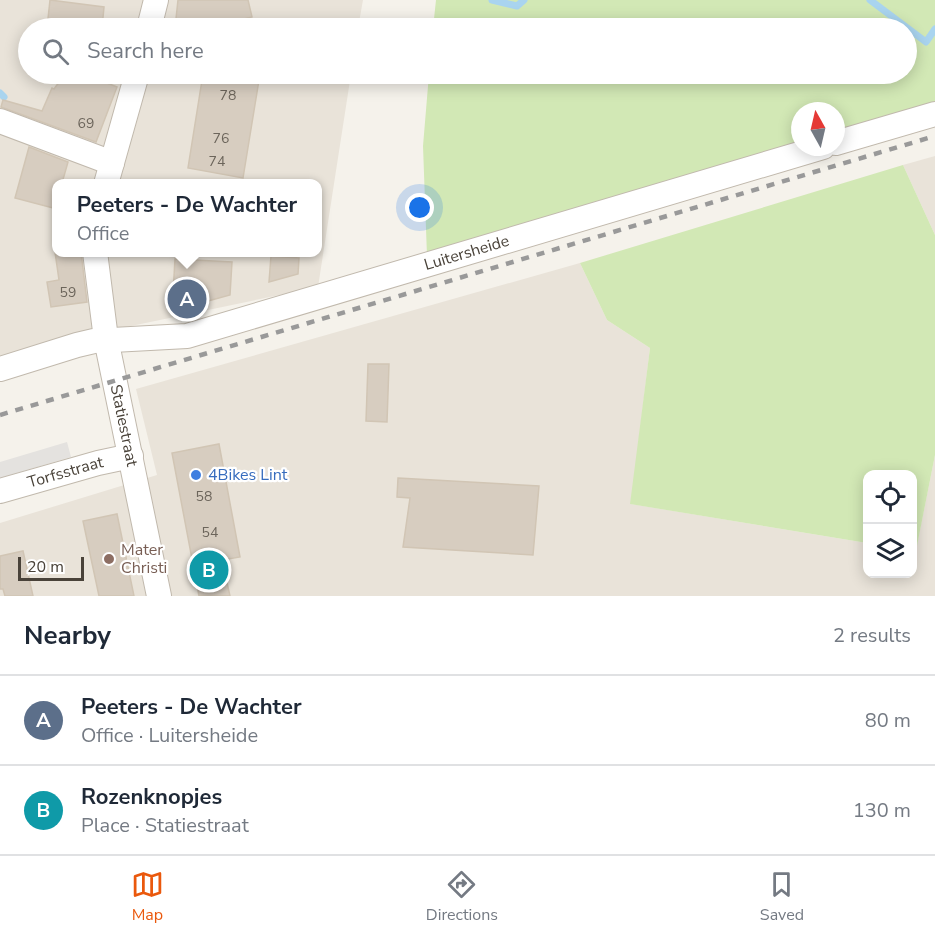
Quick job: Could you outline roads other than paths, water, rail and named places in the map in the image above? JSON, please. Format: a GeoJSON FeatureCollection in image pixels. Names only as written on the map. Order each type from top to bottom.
{"type":"FeatureCollection","features":[{"type":"Feature","properties":{"kind":"street"},"geometry":{"type":"LineString","coordinates":[[152,18],[156,0]]}},
{"type":"Feature","properties":{"kind":"street"},"geometry":{"type":"LineString","coordinates":[[0,121],[109,173],[134,84]]}},
{"type":"Feature","properties":{"kind":"street"},"geometry":{"type":"LineString","coordinates":[[845,140],[935,114]]}},
{"type":"Feature","properties":{"kind":"street","name":"Luitersheide"},"geometry":{"type":"LineString","coordinates":[[0,369],[77,345],[106,339],[187,336],[792,156]]}},
{"type":"Feature","properties":{"kind":"street","name":"Statiestraat"},"geometry":{"type":"LineString","coordinates":[[96,257],[106,339],[159,596]]}},
{"type":"Feature","properties":{"kind":"street","name":"Torfsstraat"},"geometry":{"type":"LineString","coordinates":[[0,491],[110,459],[131,456]]}},
{"type":"Feature","properties":{"kind":"waterway"},"geometry":{"type":"LineString","coordinates":[[492,0],[517,6],[524,0]]}},
{"type":"Feature","properties":{"kind":"waterway"},"geometry":{"type":"LineString","coordinates":[[870,0],[894,18]]}},
{"type":"Feature","properties":{"kind":"waterway"},"geometry":{"type":"LineString","coordinates":[[917,35],[926,42],[935,29]]}},
{"type":"Feature","properties":{"kind":"waterway"},"geometry":{"type":"LineString","coordinates":[[0,93],[4,97]]}},
{"type":"Feature","properties":{"kind":"railway"},"geometry":{"type":"LineString","coordinates":[[0,415],[935,136]]}},
{"type":"Feature","properties":{"kind":"place","name":"Peeters - De Wachter"},"geometry":{"type":"Point","coordinates":[187,299]}},
{"type":"Feature","properties":{"kind":"place","name":"4Bikes Lint"},"geometry":{"type":"Point","coordinates":[196,475]}},
{"type":"Feature","properties":{"kind":"place","name":"Mater Christi"},"geometry":{"type":"Point","coordinates":[109,559]}},
{"type":"Feature","properties":{"kind":"place","name":"Rozenknopjes"},"geometry":{"type":"Point","coordinates":[209,570]}}]}
